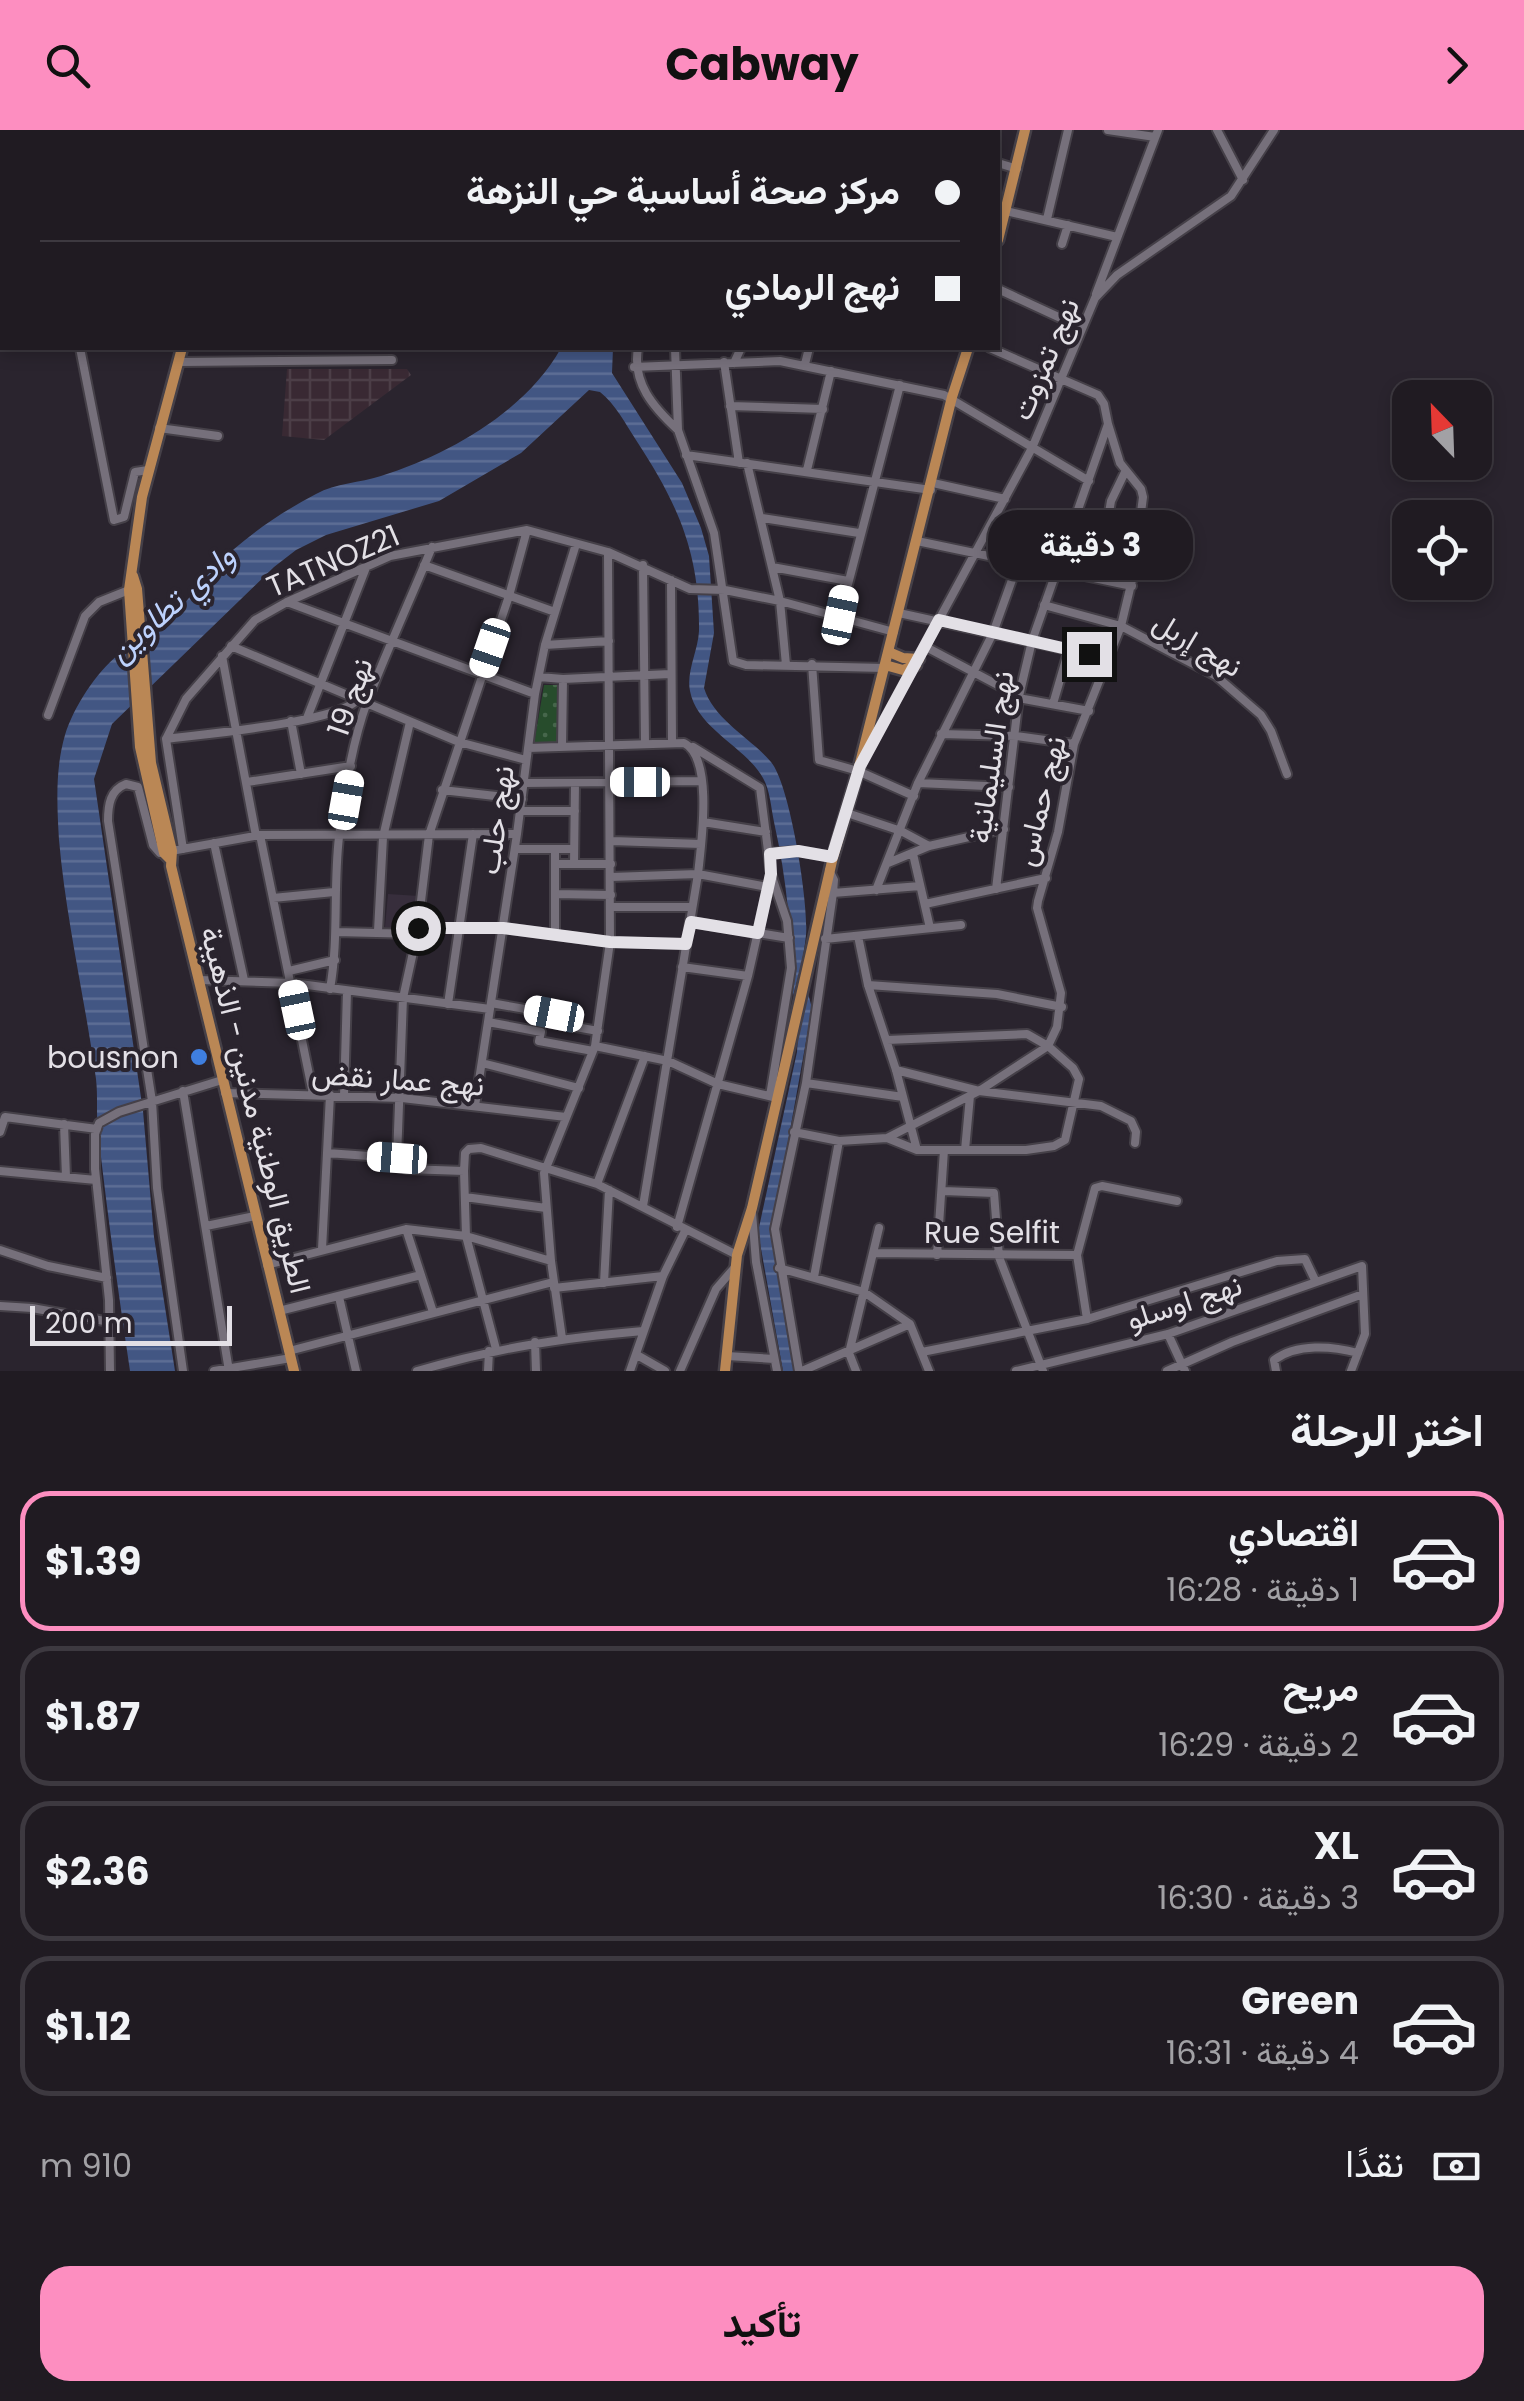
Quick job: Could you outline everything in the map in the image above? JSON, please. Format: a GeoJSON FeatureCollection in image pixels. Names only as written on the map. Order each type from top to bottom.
{"type":"FeatureCollection","features":[{"type":"Feature","properties":{"kind":"main road"},"geometry":{"type":"LineString","coordinates":[[1003,213],[1025,130]]}},
{"type":"Feature","properties":{"kind":"main road","name":"الطريق الوطنية مدنين - الذهيبة"},"geometry":{"type":"LineString","coordinates":[[181,350],[148,470],[129,590],[142,711],[143,764],[172,853],[198,980],[294,1371]]}},
{"type":"Feature","properties":{"kind":"main road"},"geometry":{"type":"LineString","coordinates":[[725,1371],[737,1260],[752,1208],[774,1097],[832,857],[859,769],[952,397],[967,350]]}},
{"type":"Feature","properties":{"kind":"main road","name":"الطريق الوطنية مدنين - الذهيبة"},"geometry":{"type":"LineString","coordinates":[[133,576],[137,589],[134,632]]}},
{"type":"Feature","properties":{"kind":"main road"},"geometry":{"type":"LineString","coordinates":[[888,652],[918,662]]}},
{"type":"Feature","properties":{"kind":"main road"},"geometry":{"type":"LineString","coordinates":[[885,666],[904,670],[918,662]]}},
{"type":"Feature","properties":{"kind":"street"},"geometry":{"type":"LineString","coordinates":[[1047,219],[1068,130]]}},
{"type":"Feature","properties":{"kind":"street"},"geometry":{"type":"LineString","coordinates":[[1095,298],[1156,134],[1108,130]]}},
{"type":"Feature","properties":{"kind":"street"},"geometry":{"type":"LineString","coordinates":[[1217,130],[1242,180]]}},
{"type":"Feature","properties":{"kind":"street","name":"نهج تمزوت"},"geometry":{"type":"LineString","coordinates":[[859,769],[1032,448],[1095,298],[1118,275],[1231,196],[1274,130]]}},
{"type":"Feature","properties":{"kind":"street"},"geometry":{"type":"LineString","coordinates":[[1000,164],[1017,169]]}},
{"type":"Feature","properties":{"kind":"street"},"geometry":{"type":"LineString","coordinates":[[1003,213],[1047,219],[1118,237]]}},
{"type":"Feature","properties":{"kind":"street"},"geometry":{"type":"LineString","coordinates":[[1062,244],[1068,224]]}},
{"type":"Feature","properties":{"kind":"street"},"geometry":{"type":"LineString","coordinates":[[1000,291],[1080,327]]}},
{"type":"Feature","properties":{"kind":"street"},"geometry":{"type":"LineString","coordinates":[[80,350],[114,520],[124,516],[134,474],[148,470]]}},
{"type":"Feature","properties":{"kind":"street"},"geometry":{"type":"LineString","coordinates":[[638,350],[634,367],[648,398],[678,430]]}},
{"type":"Feature","properties":{"kind":"street"},"geometry":{"type":"LineString","coordinates":[[675,350],[678,430],[708,512],[725,590],[735,663],[885,666]]}},
{"type":"Feature","properties":{"kind":"street"},"geometry":{"type":"LineString","coordinates":[[739,350],[729,362],[730,406],[743,463],[762,518],[780,600],[786,665]]}},
{"type":"Feature","properties":{"kind":"street"},"geometry":{"type":"LineString","coordinates":[[805,364],[808,350]]}},
{"type":"Feature","properties":{"kind":"street"},"geometry":{"type":"LineString","coordinates":[[995,350],[1098,395],[1108,424]]}},
{"type":"Feature","properties":{"kind":"street"},"geometry":{"type":"LineString","coordinates":[[178,362],[392,360]]}},
{"type":"Feature","properties":{"kind":"street"},"geometry":{"type":"LineString","coordinates":[[634,367],[780,361],[952,397],[1088,481]]}},
{"type":"Feature","properties":{"kind":"street"},"geometry":{"type":"LineString","coordinates":[[807,470],[831,372]]}},
{"type":"Feature","properties":{"kind":"street"},"geometry":{"type":"LineString","coordinates":[[840,615],[872,480],[900,385]]}},
{"type":"Feature","properties":{"kind":"street"},"geometry":{"type":"LineString","coordinates":[[730,406],[823,409]]}},
{"type":"Feature","properties":{"kind":"street","name":"نهج حماس"},"geometry":{"type":"LineString","coordinates":[[1062,1007],[1037,908],[1058,832],[1074,744],[1122,626],[1132,586],[1143,497],[1125,472],[1108,424]]}},
{"type":"Feature","properties":{"kind":"street","name":"نهج السليمانية"},"geometry":{"type":"LineString","coordinates":[[996,889],[1019,696],[1032,641],[1108,424]]}},
{"type":"Feature","properties":{"kind":"street"},"geometry":{"type":"LineString","coordinates":[[159,428],[218,436]]}},
{"type":"Feature","properties":{"kind":"street"},"geometry":{"type":"LineString","coordinates":[[686,455],[1005,499]]}},
{"type":"Feature","properties":{"kind":"street"},"geometry":{"type":"LineString","coordinates":[[1125,472],[1111,501],[1105,536],[1117,546],[1135,547]]}},
{"type":"Feature","properties":{"kind":"street"},"geometry":{"type":"LineString","coordinates":[[762,518],[859,533]]}},
{"type":"Feature","properties":{"kind":"street"},"geometry":{"type":"LineString","coordinates":[[397,1158],[403,998],[417,931],[429,835],[509,596],[527,530]]}},
{"type":"Feature","properties":{"kind":"street","name":"TATNOZ21"},"geometry":{"type":"LineString","coordinates":[[166,739],[186,699],[255,620],[390,556],[527,530],[608,552],[695,590],[725,590]]}},
{"type":"Feature","properties":{"kind":"street"},"geometry":{"type":"LineString","coordinates":[[917,541],[1132,586]]}},
{"type":"Feature","properties":{"kind":"street","name":"نهج حلب"},"geometry":{"type":"LineString","coordinates":[[474,1106],[518,834],[538,677],[576,544]]}},
{"type":"Feature","properties":{"kind":"street","name":"نهج 19"},"geometry":{"type":"LineString","coordinates":[[330,988],[335,960],[334,892],[340,834],[366,705],[432,547]]}},
{"type":"Feature","properties":{"kind":"street"},"geometry":{"type":"LineString","coordinates":[[562,1338],[550,1262],[546,1166],[594,1048],[610,942],[608,552]]}},
{"type":"Feature","properties":{"kind":"street"},"geometry":{"type":"LineString","coordinates":[[876,890],[918,782],[993,633],[1018,563]]}},
{"type":"Feature","properties":{"kind":"street"},"geometry":{"type":"LineString","coordinates":[[307,718],[367,565]]}},
{"type":"Feature","properties":{"kind":"street"},"geometry":{"type":"LineString","coordinates":[[424,565],[555,612]]}},
{"type":"Feature","properties":{"kind":"street"},"geometry":{"type":"LineString","coordinates":[[643,565],[645,743]]}},
{"type":"Feature","properties":{"kind":"street"},"geometry":{"type":"LineString","coordinates":[[772,568],[848,581]]}},
{"type":"Feature","properties":{"kind":"street"},"geometry":{"type":"LineString","coordinates":[[672,580],[672,744]]}},
{"type":"Feature","properties":{"kind":"street"},"geometry":{"type":"LineString","coordinates":[[48,715],[84,616],[99,602],[129,590]]}},
{"type":"Feature","properties":{"kind":"street"},"geometry":{"type":"LineString","coordinates":[[725,590],[780,600],[894,632]]}},
{"type":"Feature","properties":{"kind":"street"},"geometry":{"type":"LineString","coordinates":[[286,602],[535,694]]}},
{"type":"Feature","properties":{"kind":"street","name":"نهج إربل"},"geometry":{"type":"LineString","coordinates":[[1044,605],[1122,626],[1216,676],[1246,700],[1271,730],[1287,774]]}},
{"type":"Feature","properties":{"kind":"street"},"geometry":{"type":"LineString","coordinates":[[899,613],[1110,659]]}},
{"type":"Feature","properties":{"kind":"street"},"geometry":{"type":"LineString","coordinates":[[545,645],[609,641]]}},
{"type":"Feature","properties":{"kind":"street"},"geometry":{"type":"LineString","coordinates":[[231,646],[356,702],[459,742],[526,760]]}},
{"type":"Feature","properties":{"kind":"street"},"geometry":{"type":"LineString","coordinates":[[926,647],[1019,696],[1089,711]]}},
{"type":"Feature","properties":{"kind":"street"},"geometry":{"type":"LineString","coordinates":[[1053,704],[1069,648]]}},
{"type":"Feature","properties":{"kind":"street"},"geometry":{"type":"LineString","coordinates":[[222,656],[313,1094]]}},
{"type":"Feature","properties":{"kind":"street"},"geometry":{"type":"LineString","coordinates":[[812,664],[818,760],[859,769],[914,796]]}},
{"type":"Feature","properties":{"kind":"street"},"geometry":{"type":"LineString","coordinates":[[538,677],[563,680],[670,674]]}},
{"type":"Feature","properties":{"kind":"street"},"geometry":{"type":"LineString","coordinates":[[562,748],[563,680]]}},
{"type":"Feature","properties":{"kind":"street"},"geometry":{"type":"LineString","coordinates":[[172,853],[166,739],[307,718],[356,702]]}},
{"type":"Feature","properties":{"kind":"street"},"geometry":{"type":"LineString","coordinates":[[292,720],[302,774]]}},
{"type":"Feature","properties":{"kind":"street"},"geometry":{"type":"LineString","coordinates":[[378,931],[384,837],[410,722]]}},
{"type":"Feature","properties":{"kind":"street"},"geometry":{"type":"LineString","coordinates":[[940,734],[1016,736],[1074,744]]}},
{"type":"Feature","properties":{"kind":"street"},"geometry":{"type":"LineString","coordinates":[[642,1206],[701,844],[701,781],[697,756],[686,744]]}},
{"type":"Feature","properties":{"kind":"street"},"geometry":{"type":"LineString","coordinates":[[488,1022],[536,1030],[541,1032],[539,1041],[668,1060],[718,1084],[774,1097],[789,990],[790,938],[771,874],[760,788],[686,744],[528,748]]}},
{"type":"Feature","properties":{"kind":"street"},"geometry":{"type":"LineString","coordinates":[[247,782],[352,766]]}},
{"type":"Feature","properties":{"kind":"street"},"geometry":{"type":"LineString","coordinates":[[524,783],[701,781]]}},
{"type":"Feature","properties":{"kind":"street"},"geometry":{"type":"LineString","coordinates":[[918,782],[1009,786]]}},
{"type":"Feature","properties":{"kind":"street"},"geometry":{"type":"LineString","coordinates":[[574,864],[575,783]]}},
{"type":"Feature","properties":{"kind":"street"},"geometry":{"type":"LineString","coordinates":[[183,1371],[158,1188],[152,1101],[108,816],[110,801],[121,786],[138,787],[158,853],[258,835],[518,834]]}},
{"type":"Feature","properties":{"kind":"street"},"geometry":{"type":"LineString","coordinates":[[442,790],[522,799]]}},
{"type":"Feature","properties":{"kind":"street"},"geometry":{"type":"LineString","coordinates":[[520,811],[575,811]]}},
{"type":"Feature","properties":{"kind":"street"},"geometry":{"type":"LineString","coordinates":[[847,813],[901,831],[929,846]]}},
{"type":"Feature","properties":{"kind":"street"},"geometry":{"type":"LineString","coordinates":[[703,822],[766,832]]}},
{"type":"Feature","properties":{"kind":"street"},"geometry":{"type":"LineString","coordinates":[[888,863],[929,846],[1004,830]]}},
{"type":"Feature","properties":{"kind":"street"},"geometry":{"type":"LineString","coordinates":[[448,1004],[472,834]]}},
{"type":"Feature","properties":{"kind":"street"},"geometry":{"type":"LineString","coordinates":[[612,840],[701,844]]}},
{"type":"Feature","properties":{"kind":"street"},"geometry":{"type":"LineString","coordinates":[[214,843],[244,980]]}},
{"type":"Feature","properties":{"kind":"street"},"geometry":{"type":"LineString","coordinates":[[515,849],[574,849]]}},
{"type":"Feature","properties":{"kind":"street"},"geometry":{"type":"LineString","coordinates":[[555,849],[555,934]]}},
{"type":"Feature","properties":{"kind":"street"},"geometry":{"type":"LineString","coordinates":[[770,854],[798,851],[832,857]]}},
{"type":"Feature","properties":{"kind":"street"},"geometry":{"type":"LineString","coordinates":[[913,854],[930,928]]}},
{"type":"Feature","properties":{"kind":"street"},"geometry":{"type":"LineString","coordinates":[[555,864],[611,864]]}},
{"type":"Feature","properties":{"kind":"street"},"geometry":{"type":"LineString","coordinates":[[829,872],[834,880],[833,894],[806,1083],[776,1217],[774,1240],[779,1268],[801,1371],[910,1324]]}},
{"type":"Feature","properties":{"kind":"street"},"geometry":{"type":"LineString","coordinates":[[611,877],[698,874],[767,886]]}},
{"type":"Feature","properties":{"kind":"street"},"geometry":{"type":"LineString","coordinates":[[630,1371],[681,1228],[771,874]]}},
{"type":"Feature","properties":{"kind":"street"},"geometry":{"type":"LineString","coordinates":[[925,904],[1046,878]]}},
{"type":"Feature","properties":{"kind":"street"},"geometry":{"type":"LineString","coordinates":[[833,894],[920,886]]}},
{"type":"Feature","properties":{"kind":"street"},"geometry":{"type":"LineString","coordinates":[[274,898],[334,892]]}},
{"type":"Feature","properties":{"kind":"street"},"geometry":{"type":"LineString","coordinates":[[555,894],[611,895]]}},
{"type":"Feature","properties":{"kind":"street"},"geometry":{"type":"LineString","coordinates":[[612,907],[692,907]]}},
{"type":"Feature","properties":{"kind":"street"},"geometry":{"type":"LineString","coordinates":[[691,922],[790,938]]}},
{"type":"Feature","properties":{"kind":"street"},"geometry":{"type":"LineString","coordinates":[[825,938],[961,925]]}},
{"type":"Feature","properties":{"kind":"street"},"geometry":{"type":"LineString","coordinates":[[336,932],[503,928],[610,942],[686,944]]}},
{"type":"Feature","properties":{"kind":"street"},"geometry":{"type":"LineString","coordinates":[[858,936],[868,985],[918,1150]]}},
{"type":"Feature","properties":{"kind":"street"},"geometry":{"type":"LineString","coordinates":[[290,971],[335,960]]}},
{"type":"Feature","properties":{"kind":"street"},"geometry":{"type":"LineString","coordinates":[[682,967],[748,976]]}},
{"type":"Feature","properties":{"kind":"street"},"geometry":{"type":"LineString","coordinates":[[198,980],[292,983],[554,1014],[554,1023],[598,1031]]}},
{"type":"Feature","properties":{"kind":"street"},"geometry":{"type":"LineString","coordinates":[[794,1132],[839,1142],[886,1138],[974,1093],[1048,1046],[1062,1007],[997,994],[868,985]]}},
{"type":"Feature","properties":{"kind":"street"},"geometry":{"type":"LineString","coordinates":[[344,1096],[347,992]]}},
{"type":"Feature","properties":{"kind":"street"},"geometry":{"type":"LineString","coordinates":[[886,1040],[1028,1034],[1048,1046],[1080,1079],[1068,1134],[1061,1144],[1026,1150],[918,1150],[886,1138]]}},
{"type":"Feature","properties":{"kind":"street"},"geometry":{"type":"LineString","coordinates":[[597,1184],[644,1056]]}},
{"type":"Feature","properties":{"kind":"street"},"geometry":{"type":"LineString","coordinates":[[482,1063],[579,1088]]}},
{"type":"Feature","properties":{"kind":"street"},"geometry":{"type":"LineString","coordinates":[[896,1070],[974,1093],[1101,1106],[1134,1124],[1135,1143]]}},
{"type":"Feature","properties":{"kind":"street"},"geometry":{"type":"LineString","coordinates":[[110,1371],[107,1278],[96,1180],[97,1128],[105,1117],[222,1080]]}},
{"type":"Feature","properties":{"kind":"street"},"geometry":{"type":"LineString","coordinates":[[806,1083],[904,1097]]}},
{"type":"Feature","properties":{"kind":"street"},"geometry":{"type":"LineString","coordinates":[[183,1091],[228,1370]]}},
{"type":"Feature","properties":{"kind":"street","name":"نهج عمار نقض"},"geometry":{"type":"LineString","coordinates":[[225,1092],[402,1098],[566,1118]]}},
{"type":"Feature","properties":{"kind":"street"},"geometry":{"type":"LineString","coordinates":[[965,1150],[974,1093]]}},
{"type":"Feature","properties":{"kind":"street"},"geometry":{"type":"LineString","coordinates":[[322,1249],[330,1095]]}},
{"type":"Feature","properties":{"kind":"street"},"geometry":{"type":"LineString","coordinates":[[0,1132],[5,1117],[97,1128]]}},
{"type":"Feature","properties":{"kind":"street"},"geometry":{"type":"LineString","coordinates":[[64,1124],[66,1177]]}},
{"type":"Feature","properties":{"kind":"street"},"geometry":{"type":"LineString","coordinates":[[814,1277],[839,1142]]}},
{"type":"Feature","properties":{"kind":"street"},"geometry":{"type":"LineString","coordinates":[[488,1371],[492,1350],[466,1236],[464,1172],[469,1148],[546,1166],[597,1184],[737,1260],[716,1289],[680,1371]]}},
{"type":"Feature","properties":{"kind":"street"},"geometry":{"type":"LineString","coordinates":[[937,1255],[944,1150]]}},
{"type":"Feature","properties":{"kind":"street"},"geometry":{"type":"LineString","coordinates":[[327,1153],[397,1158],[406,1168],[464,1172]]}},
{"type":"Feature","properties":{"kind":"street"},"geometry":{"type":"LineString","coordinates":[[0,1171],[96,1180]]}},
{"type":"Feature","properties":{"kind":"street","name":"Rue Selfit"},"geometry":{"type":"LineString","coordinates":[[873,1253],[1077,1255],[1096,1188],[1177,1201]]}},
{"type":"Feature","properties":{"kind":"street"},"geometry":{"type":"LineString","coordinates":[[604,1282],[609,1190]]}},
{"type":"Feature","properties":{"kind":"street"},"geometry":{"type":"LineString","coordinates":[[944,1191],[994,1193],[999,1256],[1042,1368]]}},
{"type":"Feature","properties":{"kind":"street"},"geometry":{"type":"LineString","coordinates":[[465,1197],[546,1208]]}},
{"type":"Feature","properties":{"kind":"street"},"geometry":{"type":"LineString","coordinates":[[752,1208],[776,1371]]}},
{"type":"Feature","properties":{"kind":"street"},"geometry":{"type":"LineString","coordinates":[[206,1226],[254,1216]]}},
{"type":"Feature","properties":{"kind":"street"},"geometry":{"type":"LineString","coordinates":[[856,1371],[849,1353],[879,1228]]}},
{"type":"Feature","properties":{"kind":"street"},"geometry":{"type":"LineString","coordinates":[[406,1230],[433,1312]]}},
{"type":"Feature","properties":{"kind":"street"},"geometry":{"type":"LineString","coordinates":[[267,1265],[406,1230],[466,1236],[550,1262]]}},
{"type":"Feature","properties":{"kind":"street"},"geometry":{"type":"LineString","coordinates":[[0,1250],[48,1266],[107,1278]]}},
{"type":"Feature","properties":{"kind":"street"},"geometry":{"type":"LineString","coordinates":[[1077,1255],[1087,1319]]}},
{"type":"Feature","properties":{"kind":"street"},"geometry":{"type":"LineString","coordinates":[[922,1352],[1087,1319],[1289,1259],[1305,1259],[1315,1280]]}},
{"type":"Feature","properties":{"kind":"street","name":"نهج اوسلو"},"geometry":{"type":"LineString","coordinates":[[1016,1371],[1042,1368],[1168,1334],[1362,1266],[1363,1294]]}},
{"type":"Feature","properties":{"kind":"street"},"geometry":{"type":"LineString","coordinates":[[779,1268],[864,1292],[910,1324],[929,1371]]}},
{"type":"Feature","properties":{"kind":"street"},"geometry":{"type":"LineString","coordinates":[[279,1311],[421,1275]]}},
{"type":"Feature","properties":{"kind":"street"},"geometry":{"type":"LineString","coordinates":[[214,1371],[290,1354],[482,1299],[554,1285],[663,1276]]}},
{"type":"Feature","properties":{"kind":"street"},"geometry":{"type":"LineString","coordinates":[[1167,1371],[1183,1368],[1363,1294],[1365,1334],[1351,1371]]}},
{"type":"Feature","properties":{"kind":"street"},"geometry":{"type":"LineString","coordinates":[[339,1297],[356,1371]]}},
{"type":"Feature","properties":{"kind":"street"},"geometry":{"type":"LineString","coordinates":[[0,1306],[110,1322]]}},
{"type":"Feature","properties":{"kind":"street"},"geometry":{"type":"LineString","coordinates":[[417,1371],[535,1342],[643,1331]]}},
{"type":"Feature","properties":{"kind":"street"},"geometry":{"type":"LineString","coordinates":[[1168,1334],[1183,1368]]}},
{"type":"Feature","properties":{"kind":"street"},"geometry":{"type":"LineString","coordinates":[[535,1342],[536,1371]]}},
{"type":"Feature","properties":{"kind":"street"},"geometry":{"type":"LineString","coordinates":[[1276,1371],[1274,1360],[1285,1353],[1330,1346],[1358,1353]]}},
{"type":"Feature","properties":{"kind":"street"},"geometry":{"type":"LineString","coordinates":[[637,1355],[666,1371]]}},
{"type":"Feature","properties":{"kind":"street"},"geometry":{"type":"LineString","coordinates":[[727,1356],[774,1360]]}},
{"type":"Feature","properties":{"kind":"shaded area"},"geometry":{"type":"Polygon","coordinates":[[[287,369],[407,369],[411,375],[324,440],[282,436],[287,369]]]}},
{"type":"Feature","properties":{"kind":"shaded area"},"geometry":{"type":"Polygon","coordinates":[[[388,894],[419,896],[414,930],[385,927],[388,894]]]}},
{"type":"Feature","properties":{"kind":"green space"},"geometry":{"type":"Polygon","coordinates":[[[544,685],[561,685],[560,745],[534,744],[544,685]]]}},
{"type":"Feature","properties":{"kind":"water","name":"وادي تطاوين"},"geometry":{"type":"Polygon","coordinates":[[[560,350],[613,350],[612,373],[682,483],[701,528],[709,556],[714,633],[704,688],[724,719],[771,762],[785,794],[797,846],[806,935],[793,996],[785,887],[767,788],[755,767],[702,716],[690,691],[699,631],[698,603],[684,530],[664,486],[620,414],[600,392],[589,390],[521,453],[439,501],[326,535],[296,550],[112,724],[94,779],[143,1111],[154,1237],[175,1371],[130,1371],[101,1161],[96,1079],[59,840],[58,774],[69,724],[87,691],[110,662],[164,626],[213,569],[249,537],[324,490],[407,467],[459,443],[507,410],[560,350]]]}},
{"type":"Feature","properties":{"kind":"water"},"geometry":{"type":"Polygon","coordinates":[[[807,990],[812,1008],[772,1239],[797,1371],[783,1371],[758,1232],[807,990]]]}},
{"type":"Feature","properties":{"kind":"place","name":"bousnon"},"geometry":{"type":"Point","coordinates":[199,1057]}},
{"type":"Feature","properties":{"kind":"route"},"geometry":{"type":"LineString","coordinates":[[418,928],[503,928],[610,942],[686,944],[691,922],[758,933],[771,874],[770,854],[798,851],[832,857],[860,766],[939,620],[1089,654]]}}]}
